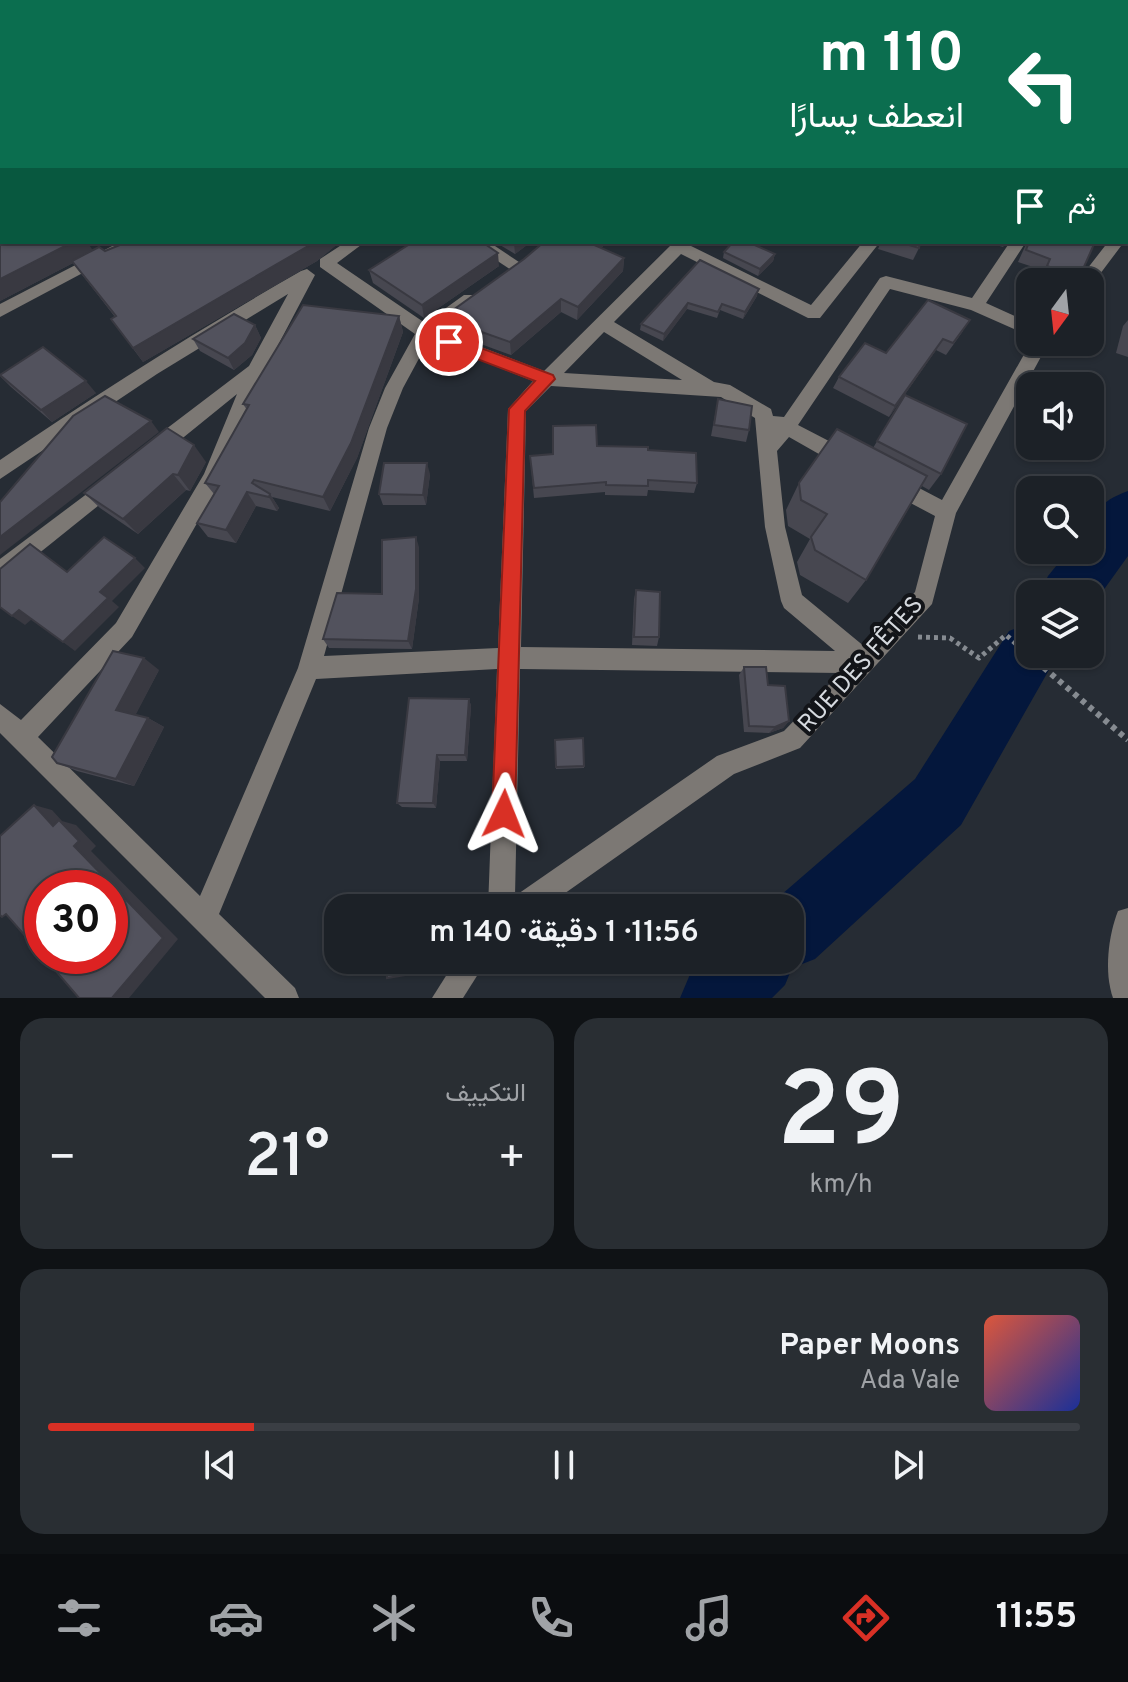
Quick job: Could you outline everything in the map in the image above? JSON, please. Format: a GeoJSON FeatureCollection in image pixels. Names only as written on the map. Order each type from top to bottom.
{"type":"FeatureCollection","features":[{"type":"Feature","properties":{"kind":"street"},"geometry":{"type":"LineString","coordinates":[[0,311],[129,244]]}},
{"type":"Feature","properties":{"kind":"street"},"geometry":{"type":"LineString","coordinates":[[0,471],[91,406],[354,244]]}},
{"type":"Feature","properties":{"kind":"street"},"geometry":{"type":"LineString","coordinates":[[480,244],[517,266]]}},
{"type":"Feature","properties":{"kind":"street"},"geometry":{"type":"LineString","coordinates":[[501,894],[517,409],[681,244],[814,314],[870,244]]}},
{"type":"Feature","properties":{"kind":"street"},"geometry":{"type":"LineString","coordinates":[[976,305],[1017,244]]}},
{"type":"Feature","properties":{"kind":"street"},"geometry":{"type":"LineString","coordinates":[[1096,268],[1114,244]]}},
{"type":"Feature","properties":{"kind":"street"},"geometry":{"type":"LineString","coordinates":[[204,919],[309,668],[378,428],[394,388],[425,332],[537,250]]}},
{"type":"Feature","properties":{"kind":"street"},"geometry":{"type":"LineString","coordinates":[[326,263],[425,332],[547,379],[724,390],[786,428],[946,512]]}},
{"type":"Feature","properties":{"kind":"street"},"geometry":{"type":"LineString","coordinates":[[21,738],[124,630],[213,477],[257,368],[305,277]]}},
{"type":"Feature","properties":{"kind":"street"},"geometry":{"type":"LineString","coordinates":[[769,447],[786,428],[886,282],[976,305],[1016,324]]}},
{"type":"Feature","properties":{"kind":"street"},"geometry":{"type":"LineString","coordinates":[[602,323],[710,389]]}},
{"type":"Feature","properties":{"kind":"street","name":"RUE DES FÊTES"},"geometry":{"type":"LineString","coordinates":[[541,894],[726,765],[792,740],[866,662],[924,597],[946,512],[1032,356]]}},
{"type":"Feature","properties":{"kind":"street"},"geometry":{"type":"LineString","coordinates":[[0,572],[257,368]]}},
{"type":"Feature","properties":{"kind":"street"},"geometry":{"type":"LineString","coordinates":[[764,414],[775,527],[792,601],[866,662]]}},
{"type":"Feature","properties":{"kind":"street"},"geometry":{"type":"LineString","coordinates":[[309,668],[509,658],[866,662]]}},
{"type":"Feature","properties":{"kind":"street"},"geometry":{"type":"LineString","coordinates":[[0,716],[285,998]]}},
{"type":"Feature","properties":{"kind":"street"},"geometry":{"type":"LineString","coordinates":[[1127,998],[1121,981],[1128,921]]}},
{"type":"Feature","properties":{"kind":"street"},"geometry":{"type":"LineString","coordinates":[[446,998],[463,974]]}},
{"type":"Feature","properties":{"kind":"path"},"geometry":{"type":"LineString","coordinates":[[887,637],[950,638],[979,658],[1006,635],[1128,740]]}},
{"type":"Feature","properties":{"kind":"building"},"geometry":{"type":"Polygon","coordinates":[[[0,244],[69,244],[0,279],[0,244]]]}},
{"type":"Feature","properties":{"kind":"building"},"geometry":{"type":"Polygon","coordinates":[[[122,244],[312,244],[133,348],[111,319],[116,316],[72,261],[99,247],[105,251],[122,244]]]}},
{"type":"Feature","properties":{"kind":"building"},"geometry":{"type":"Polygon","coordinates":[[[410,244],[485,244],[498,253],[422,305],[369,270],[410,244]]]}},
{"type":"Feature","properties":{"kind":"building"},"geometry":{"type":"Polygon","coordinates":[[[542,244],[592,244],[624,258],[578,307],[561,299],[510,342],[476,330],[449,313],[542,244]]]}},
{"type":"Feature","properties":{"kind":"building"},"geometry":{"type":"Polygon","coordinates":[[[731,244],[752,244],[775,254],[760,269],[724,252],[731,244]]]}},
{"type":"Feature","properties":{"kind":"building"},"geometry":{"type":"Polygon","coordinates":[[[1028,244],[1094,244],[1083,268],[1052,268],[1047,266],[1050,259],[1026,250],[1028,244]]]}},
{"type":"Feature","properties":{"kind":"building"},"geometry":{"type":"Polygon","coordinates":[[[700,260],[759,289],[745,312],[722,304],[718,312],[688,303],[664,334],[641,324],[700,260]]]}},
{"type":"Feature","properties":{"kind":"building"},"geometry":{"type":"Polygon","coordinates":[[[928,300],[970,320],[953,343],[943,339],[895,406],[839,377],[865,343],[886,353],[928,300]]]}},
{"type":"Feature","properties":{"kind":"building"},"geometry":{"type":"Polygon","coordinates":[[[303,305],[399,316],[351,443],[323,497],[254,480],[252,483],[270,494],[269,497],[247,492],[226,530],[197,523],[219,486],[205,483],[249,405],[243,404],[303,305]]]}},
{"type":"Feature","properties":{"kind":"building"},"geometry":{"type":"Polygon","coordinates":[[[234,314],[255,325],[245,343],[228,358],[193,339],[234,314]]]}},
{"type":"Feature","properties":{"kind":"building"},"geometry":{"type":"Polygon","coordinates":[[[43,347],[86,381],[41,410],[0,375],[43,347]]]}},
{"type":"Feature","properties":{"kind":"building"},"geometry":{"type":"Polygon","coordinates":[[[905,395],[967,424],[941,474],[877,441],[905,395]]]}},
{"type":"Feature","properties":{"kind":"building"},"geometry":{"type":"Polygon","coordinates":[[[105,396],[151,421],[0,537],[0,502],[73,416],[105,396]]]}},
{"type":"Feature","properties":{"kind":"building"},"geometry":{"type":"Polygon","coordinates":[[[718,399],[752,406],[749,430],[714,425],[718,399]]]}},
{"type":"Feature","properties":{"kind":"building"},"geometry":{"type":"Polygon","coordinates":[[[596,425],[597,446],[648,447],[648,450],[696,453],[697,483],[648,480],[648,486],[606,485],[606,482],[534,488],[530,456],[553,454],[553,426],[596,425]]]}},
{"type":"Feature","properties":{"kind":"building"},"geometry":{"type":"Polygon","coordinates":[[[167,428],[194,445],[178,475],[173,474],[123,519],[84,493],[167,428]]]}},
{"type":"Feature","properties":{"kind":"building"},"geometry":{"type":"Polygon","coordinates":[[[837,429],[927,476],[866,580],[815,550],[811,537],[827,514],[801,500],[799,483],[837,429]]]}},
{"type":"Feature","properties":{"kind":"building"},"geometry":{"type":"Polygon","coordinates":[[[384,463],[427,463],[423,495],[379,494],[384,463]]]}},
{"type":"Feature","properties":{"kind":"building"},"geometry":{"type":"Polygon","coordinates":[[[104,537],[135,558],[100,592],[108,598],[63,642],[19,610],[12,616],[0,607],[0,569],[30,544],[67,572],[104,537]]]}},
{"type":"Feature","properties":{"kind":"building"},"geometry":{"type":"Polygon","coordinates":[[[416,537],[416,589],[408,641],[323,639],[337,593],[382,594],[382,540],[416,537]]]}},
{"type":"Feature","properties":{"kind":"building"},"geometry":{"type":"Polygon","coordinates":[[[636,590],[660,592],[659,637],[634,637],[636,590]]]}},
{"type":"Feature","properties":{"kind":"building"},"geometry":{"type":"Polygon","coordinates":[[[113,651],[144,658],[116,710],[148,718],[116,779],[57,763],[52,757],[113,651]]]}},
{"type":"Feature","properties":{"kind":"building"},"geometry":{"type":"Polygon","coordinates":[[[744,667],[766,667],[768,685],[785,686],[789,721],[775,727],[749,726],[744,667]]]}},
{"type":"Feature","properties":{"kind":"building"},"geometry":{"type":"Polygon","coordinates":[[[409,698],[469,699],[465,755],[437,755],[433,803],[397,803],[409,698]]]}},
{"type":"Feature","properties":{"kind":"building"},"geometry":{"type":"Polygon","coordinates":[[[583,738],[584,766],[556,767],[555,740],[583,738]]]}},
{"type":"Feature","properties":{"kind":"building"},"geometry":{"type":"Polygon","coordinates":[[[34,805],[53,826],[59,820],[79,841],[74,846],[97,870],[24,870],[24,934],[6,914],[0,915],[0,836],[34,805]]]}},
{"type":"Feature","properties":{"kind":"building"},"geometry":{"type":"Polygon","coordinates":[[[128,902],[163,938],[112,998],[79,998],[58,974],[128,974],[128,902]]]}},
{"type":"Feature","properties":{"kind":"building"},"geometry":{"type":"Polygon","coordinates":[[[387,974],[412,974],[387,978],[387,974]]]}},
{"type":"Feature","properties":{"kind":"waterway"},"geometry":{"type":"LineString","coordinates":[[1078,580],[1128,514]]}},
{"type":"Feature","properties":{"kind":"waterway"},"geometry":{"type":"LineString","coordinates":[[804,922],[938,802],[1020,668]]}},
{"type":"Feature","properties":{"kind":"waterway"},"geometry":{"type":"LineString","coordinates":[[717,998],[744,974]]}},
{"type":"Feature","properties":{"kind":"route"},"geometry":{"type":"LineString","coordinates":[[449,342],[547,379],[517,409],[504,814]]}}]}
